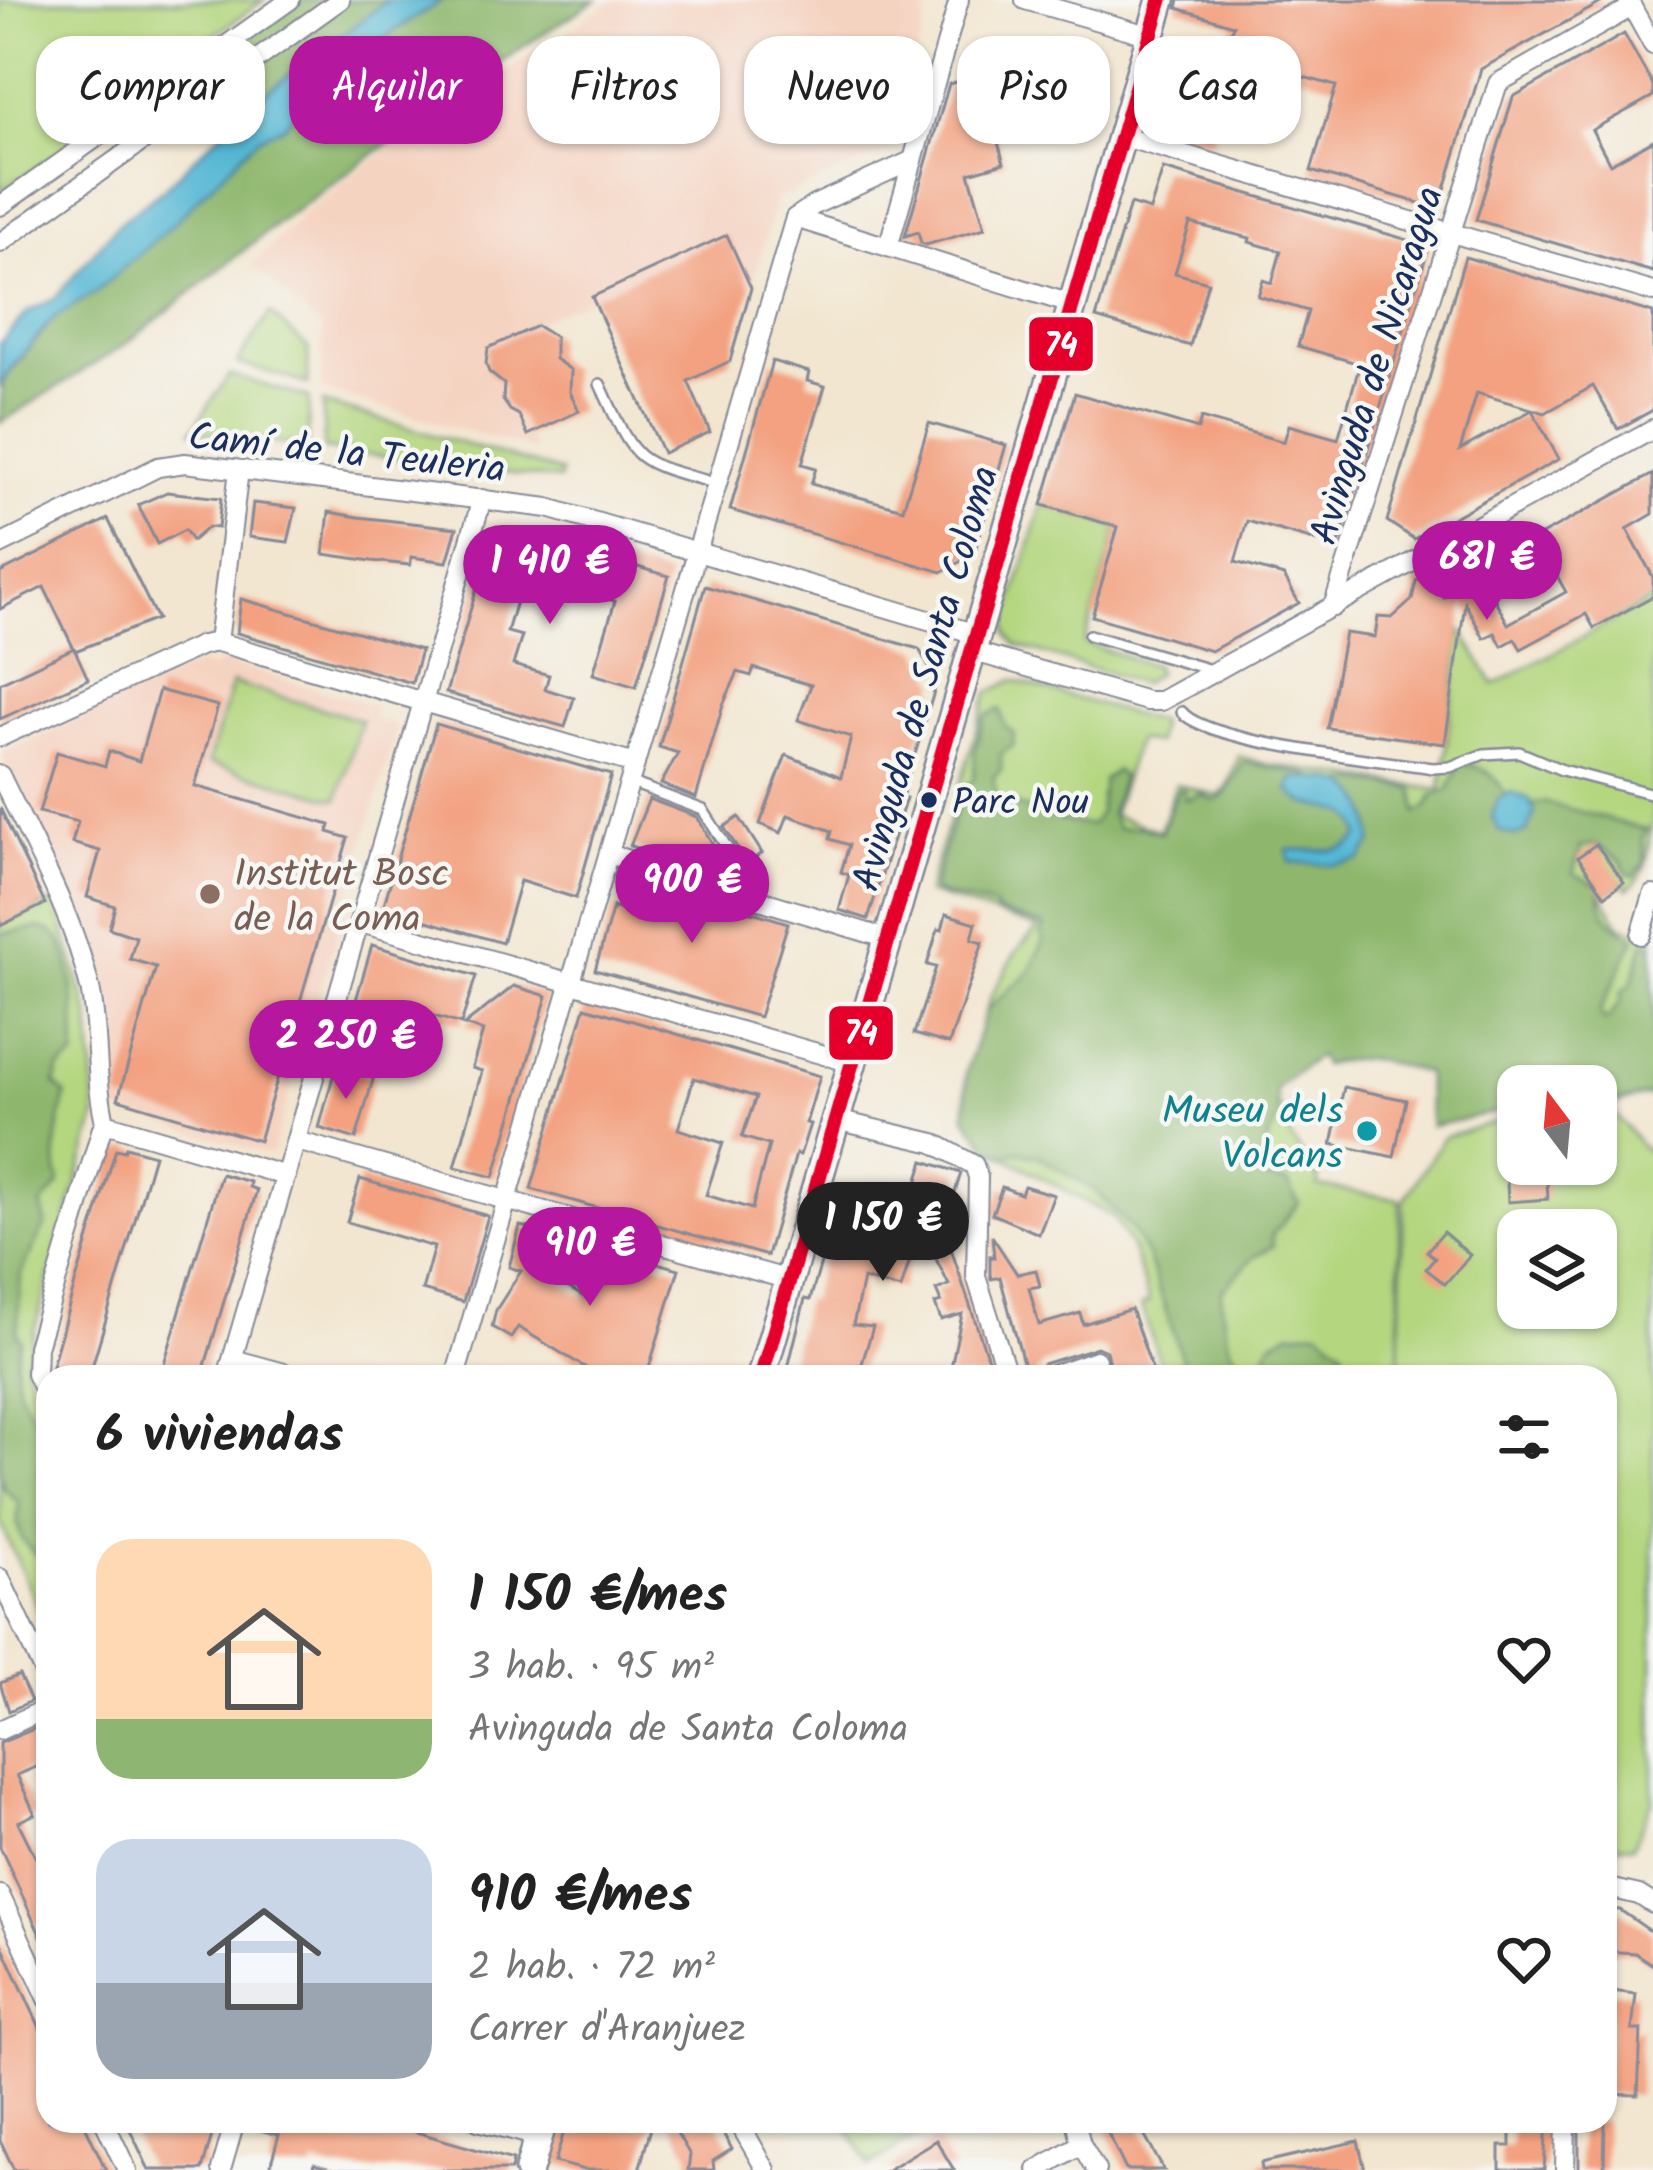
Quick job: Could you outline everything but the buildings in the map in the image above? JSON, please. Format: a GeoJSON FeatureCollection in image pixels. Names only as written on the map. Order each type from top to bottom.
{"type":"FeatureCollection","features":[{"type":"Feature","properties":{"kind":"main road","name":"Avinguda de Santa Coloma"},"geometry":{"type":"LineString","coordinates":[[1151,36],[1161,0]]}},
{"type":"Feature","properties":{"kind":"main road","name":"Avinguda de Santa Coloma"},"geometry":{"type":"LineString","coordinates":[[764,1365],[1134,100]]}},
{"type":"Feature","properties":{"kind":"main road"},"geometry":{"type":"LineString","coordinates":[[529,2170],[540,2133]]}},
{"type":"Feature","properties":{"kind":"street"},"geometry":{"type":"LineString","coordinates":[[0,206],[290,0]]}},
{"type":"Feature","properties":{"kind":"street"},"geometry":{"type":"LineString","coordinates":[[0,243],[340,0]]}},
{"type":"Feature","properties":{"kind":"street"},"geometry":{"type":"LineString","coordinates":[[888,247],[959,0]]}},
{"type":"Feature","properties":{"kind":"street"},"geometry":{"type":"LineString","coordinates":[[1025,0],[1151,36]]}},
{"type":"Feature","properties":{"kind":"street"},"geometry":{"type":"LineString","coordinates":[[1630,4],[1653,45]]}},
{"type":"Feature","properties":{"kind":"street","name":"Avinguda de Nicaragua"},"geometry":{"type":"LineString","coordinates":[[1334,607],[1498,83],[1630,4]]}},
{"type":"Feature","properties":{"kind":"street"},"geometry":{"type":"LineString","coordinates":[[1124,137],[1653,292]]}},
{"type":"Feature","properties":{"kind":"street"},"geometry":{"type":"LineString","coordinates":[[459,1365],[795,218],[911,161]]}},
{"type":"Feature","properties":{"kind":"street"},"geometry":{"type":"LineString","coordinates":[[795,218],[1074,305]]}},
{"type":"Feature","properties":{"kind":"street","name":"Camí de la Teuleria"},"geometry":{"type":"LineString","coordinates":[[0,545],[158,467],[184,463],[548,508],[1154,702],[1653,429]]}},
{"type":"Feature","properties":{"kind":"street"},"geometry":{"type":"LineString","coordinates":[[218,642],[239,470]]}},
{"type":"Feature","properties":{"kind":"street"},"geometry":{"type":"LineString","coordinates":[[231,1365],[482,500]]}},
{"type":"Feature","properties":{"kind":"street"},"geometry":{"type":"LineString","coordinates":[[0,736],[218,642],[633,773]]}},
{"type":"Feature","properties":{"kind":"street"},"geometry":{"type":"LineString","coordinates":[[0,775],[60,899],[82,962],[98,1032],[103,1128],[37,1347],[36,1365]]}},
{"type":"Feature","properties":{"kind":"street"},"geometry":{"type":"LineString","coordinates":[[609,854],[888,939]]}},
{"type":"Feature","properties":{"kind":"street"},"geometry":{"type":"LineString","coordinates":[[1641,935],[1653,896]]}},
{"type":"Feature","properties":{"kind":"street"},"geometry":{"type":"LineString","coordinates":[[361,923],[852,1064]]}},
{"type":"Feature","properties":{"kind":"street"},"geometry":{"type":"LineString","coordinates":[[836,1120],[942,1146],[974,1165],[978,1177],[977,1283],[1004,1365]]}},
{"type":"Feature","properties":{"kind":"street"},"geometry":{"type":"LineString","coordinates":[[103,1128],[286,1176]]}},
{"type":"Feature","properties":{"kind":"street"},"geometry":{"type":"LineString","coordinates":[[297,1142],[789,1280]]}},
{"type":"Feature","properties":{"kind":"street"},"geometry":{"type":"LineString","coordinates":[[1082,1365],[1096,1360]]}},
{"type":"Feature","properties":{"kind":"street"},"geometry":{"type":"LineString","coordinates":[[0,1578],[36,1655]]}},
{"type":"Feature","properties":{"kind":"street"},"geometry":{"type":"LineString","coordinates":[[0,1730],[36,1714]]}},
{"type":"Feature","properties":{"kind":"street"},"geometry":{"type":"LineString","coordinates":[[1617,1890],[1653,1904]]}},
{"type":"Feature","properties":{"kind":"street"},"geometry":{"type":"LineString","coordinates":[[0,1894],[36,1973]]}},
{"type":"Feature","properties":{"kind":"street"},"geometry":{"type":"LineString","coordinates":[[110,2133],[127,2170]]}},
{"type":"Feature","properties":{"kind":"street"},"geometry":{"type":"LineString","coordinates":[[221,2170],[232,2133]]}},
{"type":"Feature","properties":{"kind":"street"},"geometry":{"type":"LineString","coordinates":[[745,2133],[766,2170]]}},
{"type":"Feature","properties":{"kind":"street"},"geometry":{"type":"LineString","coordinates":[[1078,2133],[1096,2170]]}},
{"type":"Feature","properties":{"kind":"street"},"geometry":{"type":"LineString","coordinates":[[1565,2170],[1566,2133]]}},
{"type":"Feature","properties":{"kind":"street"},"geometry":{"type":"LineString","coordinates":[[1037,2170],[1081,2144]]}},
{"type":"Feature","properties":{"kind":"lane"},"geometry":{"type":"LineString","coordinates":[[600,384],[626,441],[641,460],[716,483]]}},
{"type":"Feature","properties":{"kind":"lane"},"geometry":{"type":"LineString","coordinates":[[1089,635],[1216,671]]}},
{"type":"Feature","properties":{"kind":"lane"},"geometry":{"type":"LineString","coordinates":[[1182,712],[1198,726],[1253,739],[1433,768],[1484,754],[1519,752],[1562,770],[1653,794]]}},
{"type":"Feature","properties":{"kind":"lane"},"geometry":{"type":"LineString","coordinates":[[633,773],[703,809],[762,902]]}},
{"type":"Feature","properties":{"kind":"shaded area"},"geometry":{"type":"Polygon","coordinates":[[[614,0],[918,0],[927,14],[921,36],[744,36],[744,144],[894,144],[893,148],[776,200],[751,288],[727,235],[487,349],[489,372],[502,380],[503,400],[519,414],[534,450],[322,390],[322,328],[252,265],[305,212],[395,144],[503,144],[503,73],[527,57],[527,144],[720,144],[720,36],[559,36],[614,0]]]}},
{"type":"Feature","properties":{"kind":"shaded area","name":"Institut Bosc de la Coma"},"geometry":{"type":"Polygon","coordinates":[[[218,661],[376,706],[373,718],[398,726],[271,1155],[115,1110],[111,1028],[87,932],[2,754],[198,664],[215,669],[218,661]]]}},
{"type":"Feature","properties":{"kind":"green space"},"geometry":{"type":"Polygon","coordinates":[[[0,0],[264,0],[213,36],[36,36],[36,144],[72,144],[0,191],[0,0]]]}},
{"type":"Feature","properties":{"kind":"green space"},"geometry":{"type":"Polygon","coordinates":[[[286,0],[388,0],[340,36],[289,36],[289,75],[265,93],[265,36],[234,36],[286,0]]]}},
{"type":"Feature","properties":{"kind":"green space"},"geometry":{"type":"Polygon","coordinates":[[[443,0],[596,0],[540,36],[527,36],[527,44],[503,61],[503,36],[385,36],[443,0]]]}},
{"type":"Feature","properties":{"kind":"green space"},"geometry":{"type":"Polygon","coordinates":[[[289,120],[289,144],[387,144],[279,222],[126,344],[0,423],[3,381],[53,319],[102,287],[252,144],[265,144],[265,134],[289,120]]]}},
{"type":"Feature","properties":{"kind":"green space"},"geometry":{"type":"Polygon","coordinates":[[[270,313],[308,348],[308,384],[237,363],[270,313]]]}},
{"type":"Feature","properties":{"kind":"green space"},"geometry":{"type":"Polygon","coordinates":[[[229,375],[309,398],[308,447],[192,430],[229,375]]]}},
{"type":"Feature","properties":{"kind":"green space"},"geometry":{"type":"Polygon","coordinates":[[[323,403],[561,472],[559,480],[324,449],[323,403]]]}},
{"type":"Feature","properties":{"kind":"green space"},"geometry":{"type":"Polygon","coordinates":[[[1042,505],[1118,527],[1084,643],[1155,666],[1157,673],[1142,684],[1016,645],[1008,635],[1007,620],[1042,505]]]}},
{"type":"Feature","properties":{"kind":"green space","name":"Parc Nou"},"geometry":{"type":"Polygon","coordinates":[[[1653,599],[1653,821],[1647,858],[1636,882],[1628,889],[1623,883],[1603,897],[1620,925],[1653,936],[1653,1094],[1617,1103],[1617,1065],[1497,1065],[1497,1112],[1431,1126],[1426,1073],[1363,1059],[1323,1065],[1319,1056],[1276,1088],[1277,1105],[1288,1113],[1291,1138],[1312,1174],[1319,1176],[1318,1186],[1400,1199],[1399,1365],[1161,1365],[1141,1306],[1149,1302],[1133,1251],[1113,1217],[989,1148],[966,1117],[966,1072],[990,998],[1016,952],[1038,928],[927,893],[988,693],[1013,680],[1159,722],[1156,743],[1137,740],[1112,815],[1160,831],[1176,784],[1218,796],[1226,789],[1239,756],[1441,790],[1461,629],[1494,685],[1653,599]]]}},
{"type":"Feature","properties":{"kind":"green space"},"geometry":{"type":"Polygon","coordinates":[[[232,683],[361,720],[337,800],[208,763],[232,683]]]}},
{"type":"Feature","properties":{"kind":"green space","name":"Parc Nou"},"geometry":{"type":"Polygon","coordinates":[[[1000,709],[1005,726],[1014,734],[1013,746],[1001,754],[1001,770],[993,777],[997,800],[1079,824],[1091,825],[1099,814],[1103,780],[1116,770],[1122,777],[1110,814],[1118,828],[1161,833],[1178,790],[1184,790],[1186,800],[1201,794],[1214,801],[1224,796],[1244,762],[1309,775],[1330,787],[1357,781],[1409,788],[1414,790],[1417,813],[1433,795],[1448,791],[1459,765],[1469,765],[1486,771],[1504,792],[1511,809],[1499,823],[1510,829],[1517,805],[1544,802],[1647,830],[1642,838],[1645,862],[1634,876],[1596,844],[1581,847],[1573,873],[1601,886],[1604,912],[1635,938],[1600,1011],[1603,1019],[1609,1018],[1621,1001],[1621,992],[1632,983],[1644,941],[1653,943],[1653,1094],[1617,1102],[1617,1065],[1497,1065],[1497,1112],[1431,1126],[1426,1073],[1375,1060],[1323,1065],[1319,1056],[1313,1059],[1276,1088],[1278,1116],[1264,1150],[1269,1166],[1263,1173],[1266,1179],[1288,1183],[1299,1203],[1272,1235],[1273,1246],[1254,1257],[1221,1291],[1228,1340],[1244,1365],[1184,1365],[1148,1257],[1131,1228],[1094,1190],[1038,1156],[1006,1155],[989,1148],[966,1117],[966,1072],[987,1009],[1030,972],[1044,940],[1044,926],[996,912],[995,907],[934,893],[960,797],[974,777],[975,749],[985,716],[1000,709]]]}},
{"type":"Feature","properties":{"kind":"green space"},"geometry":{"type":"Polygon","coordinates":[[[55,901],[90,1017],[96,1117],[25,1363],[36,1399],[36,1603],[0,1523],[0,919],[3,924],[55,901]]]}},
{"type":"Feature","properties":{"kind":"green space"},"geometry":{"type":"Polygon","coordinates":[[[37,928],[57,936],[72,982],[75,1032],[75,1058],[59,1069],[55,1084],[66,1095],[56,1150],[60,1184],[41,1205],[46,1223],[21,1274],[16,1369],[21,1392],[36,1420],[36,1554],[22,1538],[19,1503],[5,1490],[0,1474],[0,934],[37,928]]]}},
{"type":"Feature","properties":{"kind":"green space","name":"Parc Nou"},"geometry":{"type":"Polygon","coordinates":[[[1617,1116],[1645,1150],[1653,1147],[1653,1800],[1633,1846],[1617,1845],[1617,1365],[1399,1365],[1404,1200],[1444,1137],[1497,1122],[1497,1185],[1617,1185],[1617,1116]]]}},
{"type":"Feature","properties":{"kind":"green space","name":"Parc Nou"},"geometry":{"type":"Polygon","coordinates":[[[1319,1330],[1343,1349],[1345,1365],[1262,1365],[1270,1343],[1290,1332],[1319,1330]]]}},
{"type":"Feature","properties":{"kind":"green space"},"geometry":{"type":"Polygon","coordinates":[[[850,2133],[922,2133],[870,2165],[850,2133]]]}},
{"type":"Feature","properties":{"kind":"water"},"geometry":{"type":"Polygon","coordinates":[[[388,0],[443,0],[387,36],[340,36],[388,0]]]}},
{"type":"Feature","properties":{"kind":"water"},"geometry":{"type":"Polygon","coordinates":[[[289,75],[289,120],[265,134],[265,93],[289,75]]]}},
{"type":"Feature","properties":{"kind":"water"},"geometry":{"type":"Polygon","coordinates":[[[209,144],[252,144],[167,230],[97,291],[53,319],[0,388],[0,343],[29,311],[54,299],[118,224],[209,144]]]}},
{"type":"Feature","properties":{"kind":"water"},"geometry":{"type":"Polygon","coordinates":[[[1293,778],[1341,783],[1361,796],[1373,842],[1360,860],[1333,865],[1290,862],[1287,850],[1335,850],[1360,837],[1347,814],[1305,803],[1289,791],[1293,778]]]}},
{"type":"Feature","properties":{"kind":"water"},"geometry":{"type":"Polygon","coordinates":[[[1511,792],[1529,799],[1535,812],[1527,832],[1514,836],[1499,831],[1492,817],[1498,799],[1511,792]]]}},
{"type":"Feature","properties":{"kind":"transit line","name":"74"},"geometry":{"type":"LineString","coordinates":[[764,1365],[1161,0]]}},
{"type":"Feature","properties":{"kind":"place","name":"Parc Nou"},"geometry":{"type":"Point","coordinates":[929,800]}},
{"type":"Feature","properties":{"kind":"place","name":"Institut Bosc de la Coma"},"geometry":{"type":"Point","coordinates":[210,894]}},
{"type":"Feature","properties":{"kind":"place","name":"Museu dels Volcans"},"geometry":{"type":"Point","coordinates":[1367,1131]}}]}
